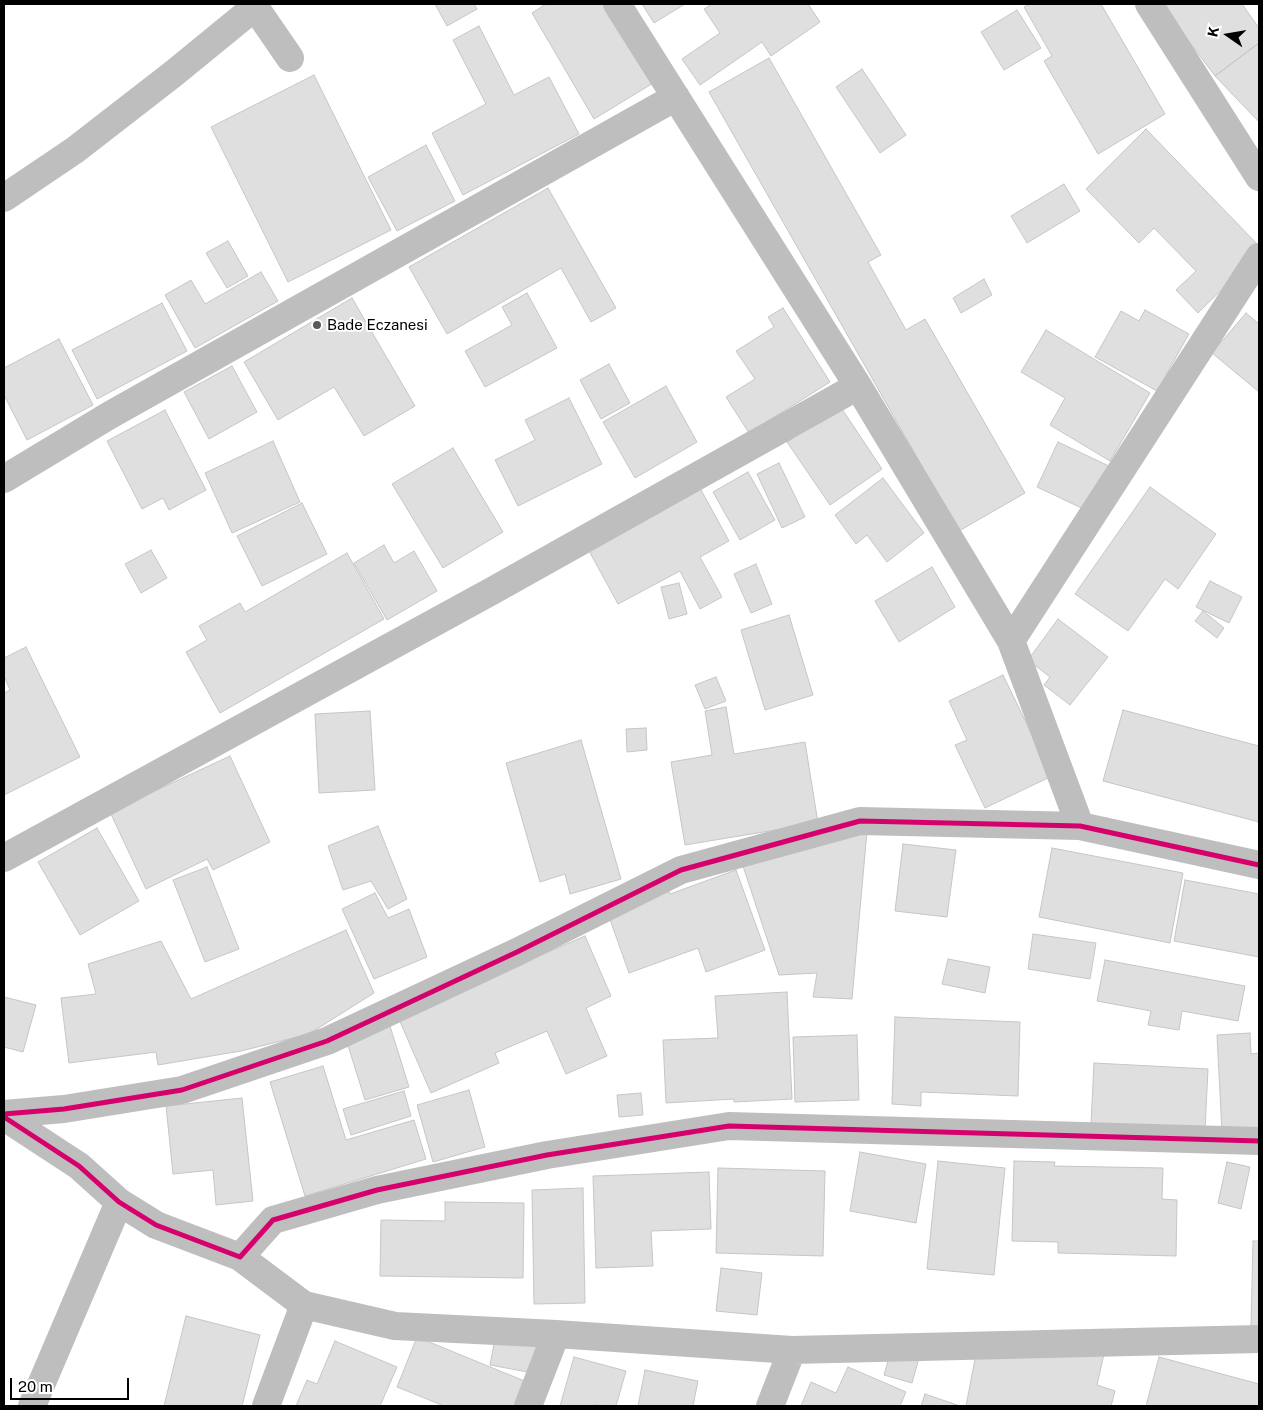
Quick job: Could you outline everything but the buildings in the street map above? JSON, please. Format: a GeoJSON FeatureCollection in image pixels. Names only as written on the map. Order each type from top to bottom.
{"type":"FeatureCollection","features":[{"type":"Feature","properties":{"kind":"street"},"geometry":{"type":"LineString","coordinates":[[618,4],[858,386],[1011,641],[1080,826]]}},
{"type":"Feature","properties":{"kind":"street"},"geometry":{"type":"LineString","coordinates":[[1149,4],[1259,177]]}},
{"type":"Feature","properties":{"kind":"street"},"geometry":{"type":"LineString","coordinates":[[4,198],[75,150],[256,6],[290,58]]}},
{"type":"Feature","properties":{"kind":"street"},"geometry":{"type":"LineString","coordinates":[[4,479],[119,410],[676,97]]}},
{"type":"Feature","properties":{"kind":"street"},"geometry":{"type":"LineString","coordinates":[[1011,641],[1259,257]]}},
{"type":"Feature","properties":{"kind":"street"},"geometry":{"type":"LineString","coordinates":[[4,858],[474,600],[858,386]]}},
{"type":"Feature","properties":{"kind":"street"},"geometry":{"type":"LineString","coordinates":[[4,1115],[64,1109],[182,1090],[328,1041],[517,952],[681,870],[860,821],[1080,826],[1259,865]]}},
{"type":"Feature","properties":{"kind":"street"},"geometry":{"type":"LineString","coordinates":[[4,1115],[80,1166],[119,1202],[156,1225],[240,1257],[304,1305],[395,1326],[556,1334],[792,1350],[1259,1339]]}},
{"type":"Feature","properties":{"kind":"street"},"geometry":{"type":"LineString","coordinates":[[240,1257],[273,1220],[377,1190],[546,1155],[729,1126],[1259,1142]]}},
{"type":"Feature","properties":{"kind":"street"},"geometry":{"type":"LineString","coordinates":[[32,1406],[119,1202]]}},
{"type":"Feature","properties":{"kind":"street"},"geometry":{"type":"LineString","coordinates":[[266,1406],[304,1305]]}},
{"type":"Feature","properties":{"kind":"street"},"geometry":{"type":"LineString","coordinates":[[528,1406],[556,1334]]}},
{"type":"Feature","properties":{"kind":"street"},"geometry":{"type":"LineString","coordinates":[[770,1406],[792,1350]]}},
{"type":"Feature","properties":{"kind":"cycle path"},"geometry":{"type":"LineString","coordinates":[[4,1114],[64,1109],[182,1090],[327,1041],[517,952],[681,870],[860,821],[1080,826],[1259,865]]}},
{"type":"Feature","properties":{"kind":"cycle path"},"geometry":{"type":"LineString","coordinates":[[4,1117],[79,1166],[119,1202],[156,1225],[240,1257],[273,1220],[377,1190],[547,1155],[729,1126],[1259,1141]]}},
{"type":"Feature","properties":{"kind":"place","name":"Bade Eczanesi"},"geometry":{"type":"Point","coordinates":[317,325]}}]}
